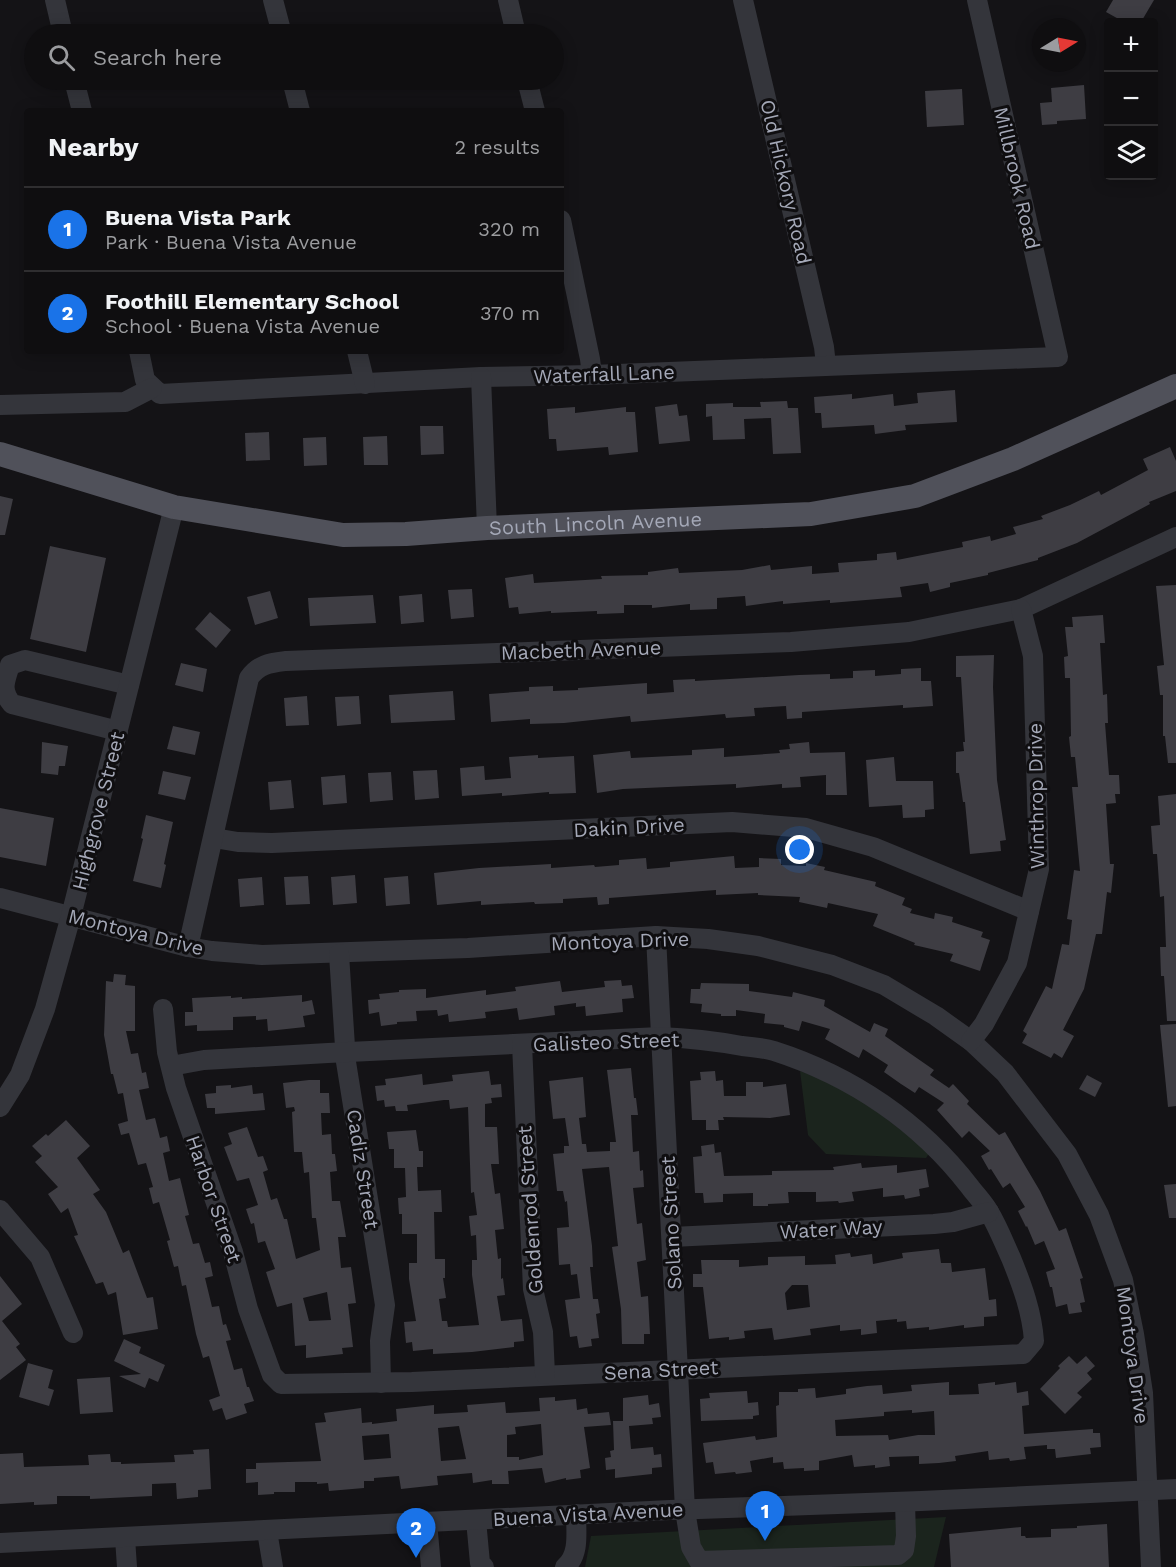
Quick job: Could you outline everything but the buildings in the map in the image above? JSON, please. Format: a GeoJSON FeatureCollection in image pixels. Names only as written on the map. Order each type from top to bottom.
{"type":"FeatureCollection","features":[{"type":"Feature","properties":{"kind":"main road","name":"South Lincoln Avenue"},"geometry":{"type":"LineString","coordinates":[[0,454],[174,507],[343,535],[406,534],[488,528],[811,514],[915,496],[1013,459],[1176,386]]}},
{"type":"Feature","properties":{"kind":"street"},"geometry":{"type":"LineString","coordinates":[[55,0],[61,24]]}},
{"type":"Feature","properties":{"kind":"street"},"geometry":{"type":"LineString","coordinates":[[273,0],[279,24]]}},
{"type":"Feature","properties":{"kind":"street"},"geometry":{"type":"LineString","coordinates":[[508,0],[514,24]]}},
{"type":"Feature","properties":{"kind":"street","name":"Old Hickory Road"},"geometry":{"type":"LineString","coordinates":[[743,0],[824,347],[826,365]]}},
{"type":"Feature","properties":{"kind":"street","name":"Millbrook Road"},"geometry":{"type":"LineString","coordinates":[[977,0],[1058,357]]}},
{"type":"Feature","properties":{"kind":"street"},"geometry":{"type":"LineString","coordinates":[[77,90],[81,108]]}},
{"type":"Feature","properties":{"kind":"street"},"geometry":{"type":"LineString","coordinates":[[295,90],[299,108]]}},
{"type":"Feature","properties":{"kind":"street"},"geometry":{"type":"LineString","coordinates":[[530,90],[534,108]]}},
{"type":"Feature","properties":{"kind":"street"},"geometry":{"type":"LineString","coordinates":[[564,234],[592,375]]}},
{"type":"Feature","properties":{"kind":"street"},"geometry":{"type":"LineString","coordinates":[[0,405],[125,402],[152,388],[146,380],[140,354]]}},
{"type":"Feature","properties":{"kind":"street"},"geometry":{"type":"LineString","coordinates":[[358,354],[365,384]]}},
{"type":"Feature","properties":{"kind":"street","name":"Waterfall Lane"},"geometry":{"type":"LineString","coordinates":[[152,388],[160,394],[481,377],[592,375],[1058,357]]}},
{"type":"Feature","properties":{"kind":"street"},"geometry":{"type":"LineString","coordinates":[[481,377],[488,528]]}},
{"type":"Feature","properties":{"kind":"street","name":"Highgrove Street"},"geometry":{"type":"LineString","coordinates":[[0,1107],[20,1075],[45,1009],[71,916],[174,507]]}},
{"type":"Feature","properties":{"kind":"street","name":"Macbeth Avenue"},"geometry":{"type":"LineString","coordinates":[[188,947],[249,678],[255,669],[263,665],[286,661],[791,642],[909,632],[1022,609],[1176,537]]}},
{"type":"Feature","properties":{"kind":"street","name":"Winthrop Drive"},"geometry":{"type":"LineString","coordinates":[[971,1041],[984,1024],[1017,963],[1039,869],[1033,656],[1022,609]]}},
{"type":"Feature","properties":{"kind":"street"},"geometry":{"type":"LineString","coordinates":[[118,731],[12,705],[5,696],[4,685],[10,665],[26,660],[129,685]]}},
{"type":"Feature","properties":{"kind":"street","name":"Dakin Drive"},"geometry":{"type":"LineString","coordinates":[[214,838],[238,842],[273,843],[732,822],[806,828],[873,847],[1029,911]]}},
{"type":"Feature","properties":{"kind":"street","name":"Montoya Drive"},"geometry":{"type":"LineString","coordinates":[[0,898],[188,947],[212,951],[262,955],[339,954],[656,936],[708,939],[758,946],[832,965],[884,985],[936,1016],[971,1041],[1005,1073],[1067,1154],[1099,1215],[1123,1280],[1143,1393],[1151,1567]]}},
{"type":"Feature","properties":{"kind":"street","name":"Solano Street"},"geometry":{"type":"LineString","coordinates":[[656,936],[685,1510],[691,1547],[699,1561],[898,1555],[904,1550],[906,1536],[905,1502]]}},
{"type":"Feature","properties":{"kind":"street","name":"Cadiz Street"},"geometry":{"type":"LineString","coordinates":[[339,954],[345,1052],[385,1305],[380,1341],[381,1383]]}},
{"type":"Feature","properties":{"kind":"street","name":"Harbor Street"},"geometry":{"type":"LineString","coordinates":[[163,1009],[176,1088],[233,1252],[248,1309],[272,1374],[281,1384]]}},
{"type":"Feature","properties":{"kind":"street","name":"Galisteo Street"},"geometry":{"type":"LineString","coordinates":[[171,1066],[204,1060],[660,1037],[771,1050],[843,1078],[882,1103],[921,1133],[956,1169],[989,1212],[1019,1277],[1033,1320],[1034,1341]]}},
{"type":"Feature","properties":{"kind":"street","name":"Goldenrod Street"},"geometry":{"type":"LineString","coordinates":[[522,1044],[533,1289],[543,1332],[545,1374]]}},
{"type":"Feature","properties":{"kind":"street"},"geometry":{"type":"LineString","coordinates":[[0,1210],[40,1257],[73,1333]]}},
{"type":"Feature","properties":{"kind":"street","name":"Water Way"},"geometry":{"type":"LineString","coordinates":[[672,1237],[934,1224],[953,1222],[989,1212]]}},
{"type":"Feature","properties":{"kind":"street","name":"Sena Street"},"geometry":{"type":"LineString","coordinates":[[281,1384],[381,1383],[1023,1354],[1034,1341]]}},
{"type":"Feature","properties":{"kind":"street","name":"Buena Vista Avenue"},"geometry":{"type":"LineString","coordinates":[[0,1543],[576,1514],[1176,1489]]}},
{"type":"Feature","properties":{"kind":"street"},"geometry":{"type":"LineString","coordinates":[[566,1567],[574,1556],[576,1514]]}},
{"type":"Feature","properties":{"kind":"street"},"geometry":{"type":"LineString","coordinates":[[476,1520],[480,1563],[484,1567]]}},
{"type":"Feature","properties":{"kind":"street"},"geometry":{"type":"LineString","coordinates":[[427,1522],[431,1567]]}},
{"type":"Feature","properties":{"kind":"street"},"geometry":{"type":"LineString","coordinates":[[267,1531],[273,1567]]}},
{"type":"Feature","properties":{"kind":"street"},"geometry":{"type":"LineString","coordinates":[[125,1538],[127,1567]]}},
{"type":"Feature","properties":{"kind":"shaded area"},"geometry":{"type":"Polygon","coordinates":[[[800,1071],[830,1082],[863,1101],[930,1152],[926,1158],[826,1154],[808,1135],[800,1071]]]}},
{"type":"Feature","properties":{"kind":"shaded area"},"geometry":{"type":"Polygon","coordinates":[[[946,1517],[934,1567],[585,1567],[591,1536],[946,1517]]]}},
{"type":"Feature","properties":{"kind":"place","name":"Buena Vista Park"},"geometry":{"type":"Point","coordinates":[765,1541]}},
{"type":"Feature","properties":{"kind":"place","name":"Foothill Elementary School"},"geometry":{"type":"Point","coordinates":[416,1558]}}]}
